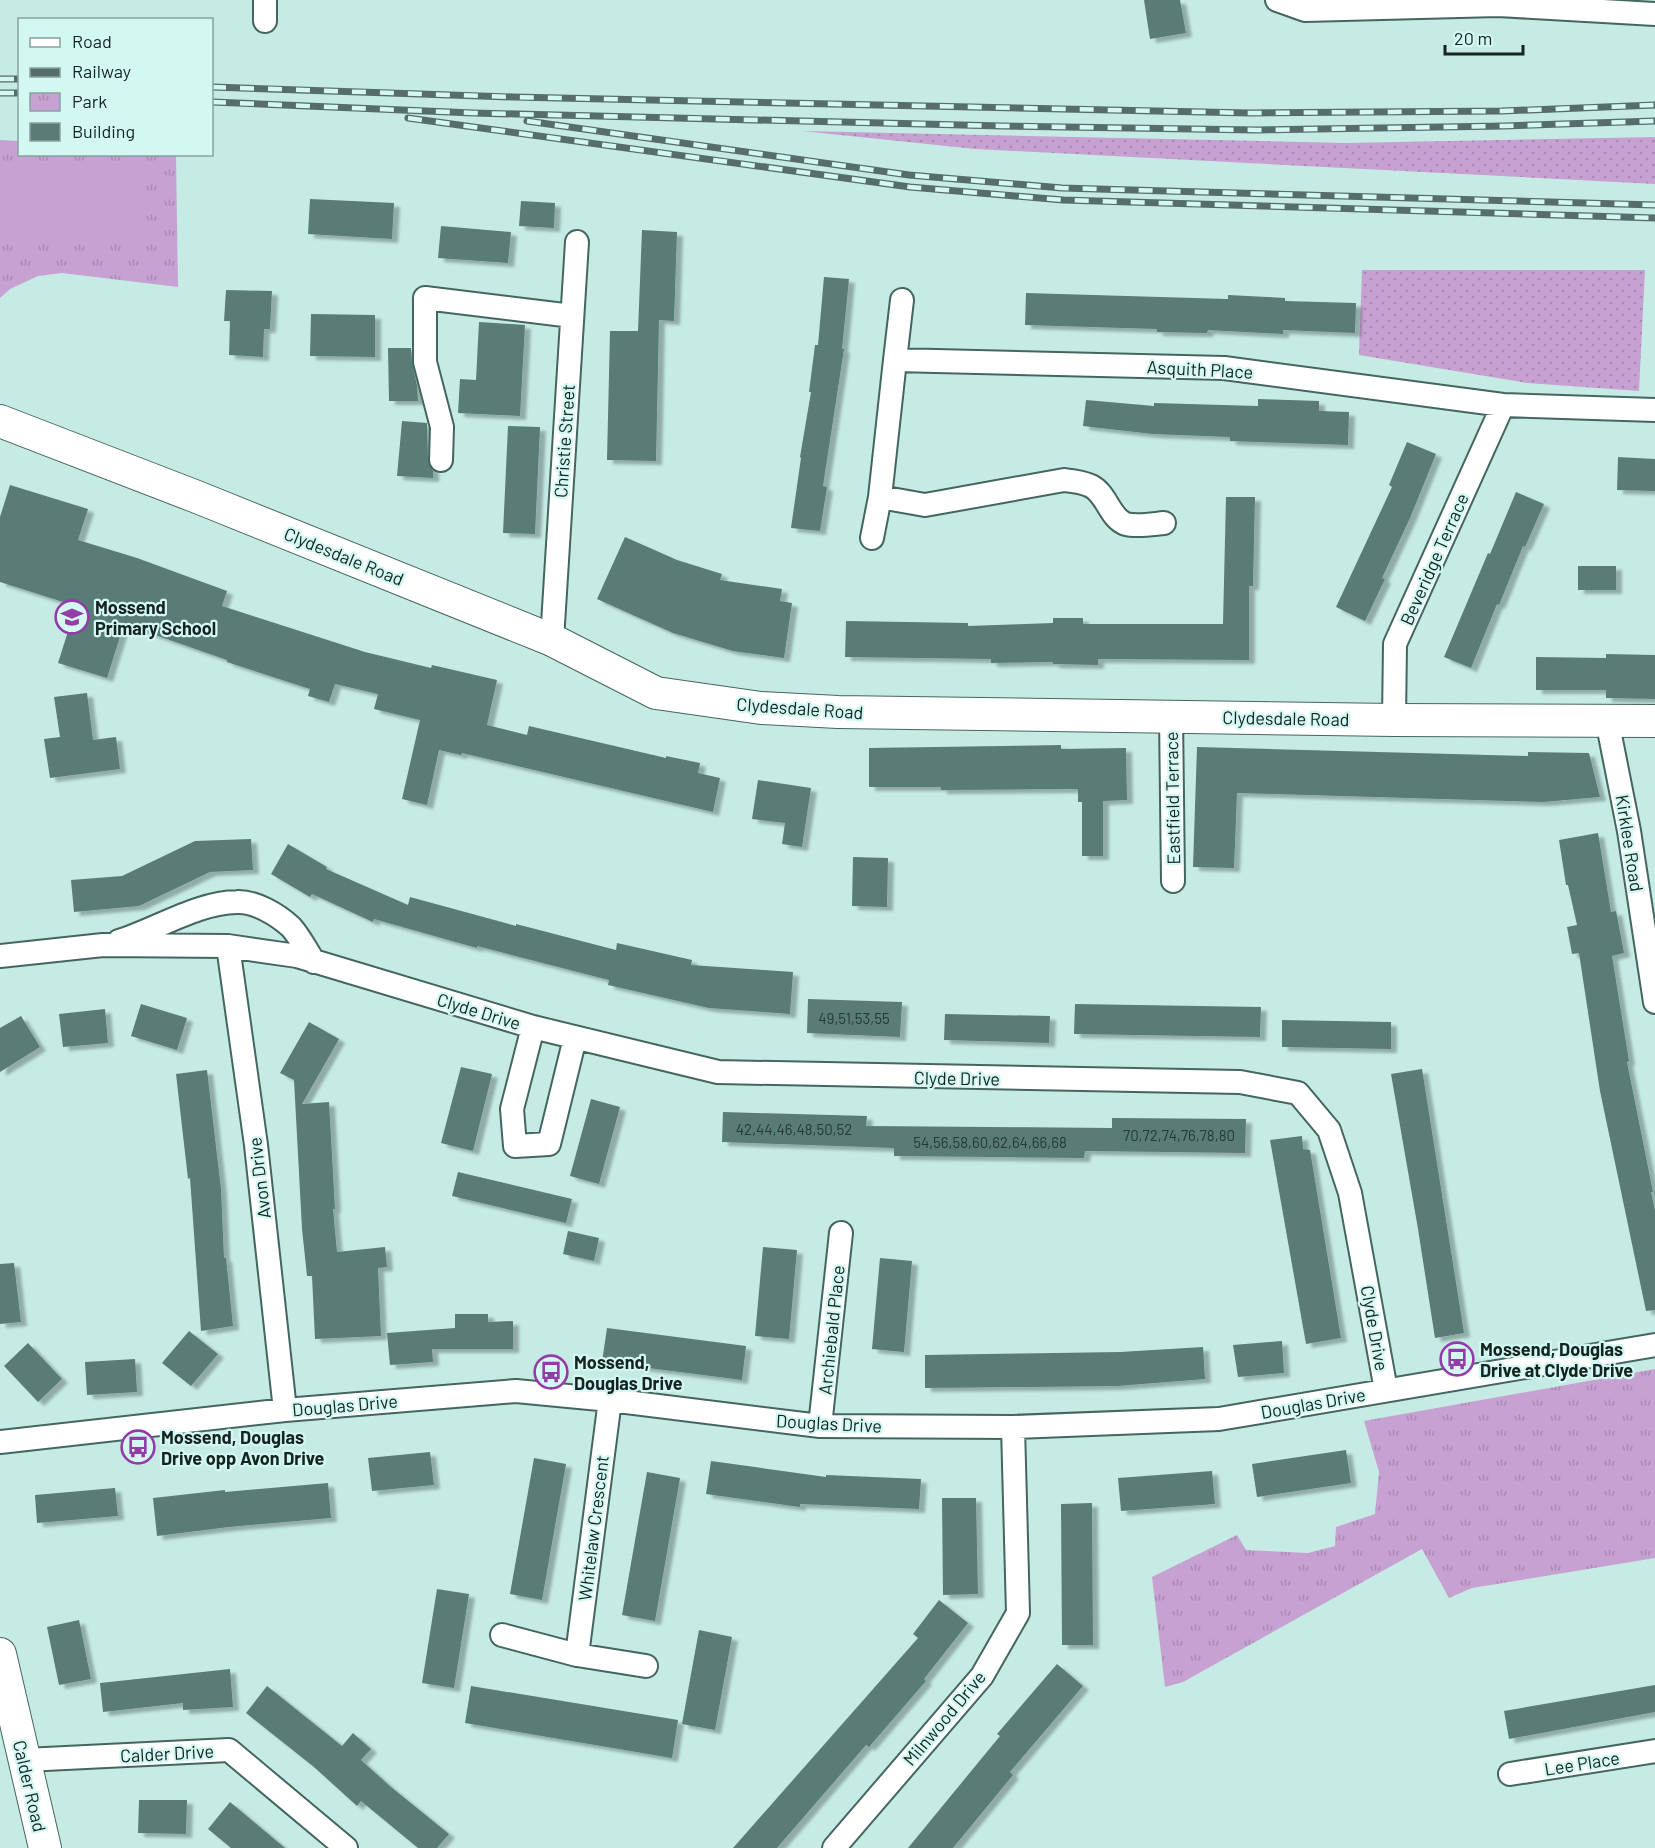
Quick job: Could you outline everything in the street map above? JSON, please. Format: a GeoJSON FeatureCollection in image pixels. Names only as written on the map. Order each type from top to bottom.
{"type":"FeatureCollection","features":[{"type":"Feature","properties":{"kind":"main road","name":"Clydesdale Road"},"geometry":{"type":"LineString","coordinates":[[0,421],[208,501],[552,640],[656,693],[761,708],[838,712],[1394,720],[1655,721]]}},
{"type":"Feature","properties":{"kind":"main road","name":"Calder Road"},"geometry":{"type":"LineString","coordinates":[[0,1654],[45,1848]]}},
{"type":"Feature","properties":{"kind":"street"},"geometry":{"type":"LineString","coordinates":[[1277,0],[1305,10],[1498,2],[1655,14]]}},
{"type":"Feature","properties":{"kind":"street","name":"Christie Street"},"geometry":{"type":"LineString","coordinates":[[552,640],[577,242]]}},
{"type":"Feature","properties":{"kind":"street"},"geometry":{"type":"LineString","coordinates":[[441,460],[442,427],[425,362],[425,298],[572,316]]}},
{"type":"Feature","properties":{"kind":"street"},"geometry":{"type":"LineString","coordinates":[[872,538],[880,497],[902,300]]}},
{"type":"Feature","properties":{"kind":"street","name":"Asquith Place"},"geometry":{"type":"LineString","coordinates":[[895,360],[1224,368],[1503,405],[1655,410]]}},
{"type":"Feature","properties":{"kind":"street","name":"Beveridge Terrace"},"geometry":{"type":"LineString","coordinates":[[1394,720],[1395,644],[1503,405]]}},
{"type":"Feature","properties":{"kind":"street"},"geometry":{"type":"LineString","coordinates":[[880,497],[925,505],[1064,480],[1094,487],[1107,501],[1117,519],[1127,525],[1164,523]]}},
{"type":"Feature","properties":{"kind":"street","name":"Eastfield Terrace"},"geometry":{"type":"LineString","coordinates":[[1171,715],[1173,881]]}},
{"type":"Feature","properties":{"kind":"street","name":"Kirklee Road"},"geometry":{"type":"LineString","coordinates":[[1607,720],[1629,831],[1655,1002]]}},
{"type":"Feature","properties":{"kind":"street","name":"Clyde Drive"},"geometry":{"type":"LineString","coordinates":[[103,945],[207,908],[238,901],[268,911],[291,928],[314,962]]}},
{"type":"Feature","properties":{"kind":"street","name":"Clyde Drive"},"geometry":{"type":"LineString","coordinates":[[0,956],[103,945],[228,946],[297,956],[533,1027],[718,1072],[1240,1082],[1298,1093],[1329,1130],[1350,1193],[1386,1390]]}},
{"type":"Feature","properties":{"kind":"street","name":"Avon Drive"},"geometry":{"type":"LineString","coordinates":[[228,946],[256,1145],[285,1410]]}},
{"type":"Feature","properties":{"kind":"street"},"geometry":{"type":"LineString","coordinates":[[533,1027],[512,1109],[514,1146],[549,1144],[575,1038]]}},
{"type":"Feature","properties":{"kind":"street","name":"Archiebald Place"},"geometry":{"type":"LineString","coordinates":[[820,1426],[841,1233]]}},
{"type":"Feature","properties":{"kind":"street","name":"Douglas Drive"},"geometry":{"type":"LineString","coordinates":[[0,1442],[285,1410],[516,1391],[610,1400],[820,1426],[1013,1427],[1219,1419],[1655,1345]]}},
{"type":"Feature","properties":{"kind":"street","name":"Whitelaw Crescent"},"geometry":{"type":"LineString","coordinates":[[577,1655],[610,1400]]}},
{"type":"Feature","properties":{"kind":"street","name":"Milnwood Drive"},"geometry":{"type":"LineString","coordinates":[[834,1848],[982,1676],[1018,1613],[1013,1427]]}},
{"type":"Feature","properties":{"kind":"street"},"geometry":{"type":"LineString","coordinates":[[501,1635],[577,1655],[646,1666]]}},
{"type":"Feature","properties":{"kind":"street","name":"Calder Drive"},"geometry":{"type":"LineString","coordinates":[[24,1760],[229,1750],[346,1848]]}},
{"type":"Feature","properties":{"kind":"street","name":"Lee Place"},"geometry":{"type":"LineString","coordinates":[[1510,1774],[1655,1751]]}},
{"type":"Feature","properties":{"kind":"green space"},"geometry":{"type":"Polygon","coordinates":[[[802,131],[1346,143],[1655,137],[1655,184],[975,149],[802,131]]]}},
{"type":"Feature","properties":{"kind":"green space"},"geometry":{"type":"Polygon","coordinates":[[[0,140],[18,141],[18,156],[176,156],[178,287],[62,273],[38,276],[10,289],[0,298],[0,140]]]}},
{"type":"Feature","properties":{"kind":"green space"},"geometry":{"type":"Polygon","coordinates":[[[0,161],[143,167],[140,245],[0,239],[0,161]]]}},
{"type":"Feature","properties":{"kind":"green space"},"geometry":{"type":"Polygon","coordinates":[[[1362,270],[1645,270],[1639,391],[1527,383],[1359,355],[1362,270]]]}},
{"type":"Feature","properties":{"kind":"green space"},"geometry":{"type":"Polygon","coordinates":[[[1655,1369],[1655,1558],[1472,1588],[1449,1598],[1422,1549],[1183,1682],[1165,1687],[1152,1577],[1237,1535],[1246,1550],[1308,1553],[1335,1546],[1336,1527],[1375,1514],[1379,1472],[1364,1421],[1655,1369]]]}},
{"type":"Feature","properties":{"kind":"building"},"geometry":{"type":"Polygon","coordinates":[[[1144,0],[1180,0],[1186,33],[1150,39],[1144,0]]]}},
{"type":"Feature","properties":{"kind":"building"},"geometry":{"type":"Polygon","coordinates":[[[310,199],[394,203],[392,239],[308,234],[310,199]]]}},
{"type":"Feature","properties":{"kind":"building"},"geometry":{"type":"Polygon","coordinates":[[[521,201],[555,203],[554,228],[519,226],[521,201]]]}},
{"type":"Feature","properties":{"kind":"building"},"geometry":{"type":"Polygon","coordinates":[[[441,226],[511,232],[508,263],[438,258],[441,226]]]}},
{"type":"Feature","properties":{"kind":"building"},"geometry":{"type":"Polygon","coordinates":[[[642,230],[677,232],[674,321],[659,320],[656,461],[607,460],[610,331],[638,331],[642,230]]]}},
{"type":"Feature","properties":{"kind":"building"},"geometry":{"type":"Polygon","coordinates":[[[824,277],[849,279],[842,349],[844,349],[823,486],[827,487],[820,531],[791,528],[811,392],[809,392],[815,345],[818,345],[824,277]]]}},
{"type":"Feature","properties":{"kind":"building"},"geometry":{"type":"Polygon","coordinates":[[[226,290],[272,291],[270,329],[264,329],[263,357],[229,355],[230,321],[224,321],[226,290]]]}},
{"type":"Feature","properties":{"kind":"building"},"geometry":{"type":"Polygon","coordinates":[[[1026,293],[1228,299],[1228,295],[1285,298],[1285,301],[1356,303],[1355,333],[1283,330],[1283,334],[1208,330],[1207,333],[1157,332],[1157,329],[1025,325],[1026,293]]]}},
{"type":"Feature","properties":{"kind":"building"},"geometry":{"type":"Polygon","coordinates":[[[311,314],[375,315],[375,357],[310,356],[311,314]]]}},
{"type":"Feature","properties":{"kind":"building"},"geometry":{"type":"Polygon","coordinates":[[[479,322],[525,325],[520,416],[458,413],[460,379],[476,380],[479,322]]]}},
{"type":"Feature","properties":{"kind":"building"},"geometry":{"type":"Polygon","coordinates":[[[388,348],[411,348],[418,401],[389,401],[388,348]]]}},
{"type":"Feature","properties":{"kind":"building"},"geometry":{"type":"Polygon","coordinates":[[[1258,399],[1319,401],[1319,411],[1349,412],[1348,445],[1230,441],[1230,437],[1153,434],[1083,426],[1086,400],[1154,406],[1154,403],[1258,406],[1258,399]]]}},
{"type":"Feature","properties":{"kind":"building"},"geometry":{"type":"Polygon","coordinates":[[[402,421],[427,423],[428,460],[433,471],[433,478],[397,476],[402,421]]]}},
{"type":"Feature","properties":{"kind":"building"},"geometry":{"type":"Polygon","coordinates":[[[508,426],[540,427],[535,534],[503,533],[508,426]]]}},
{"type":"Feature","properties":{"kind":"building"},"geometry":{"type":"Polygon","coordinates":[[[1407,442],[1436,454],[1382,578],[1385,579],[1365,621],[1336,607],[1392,487],[1389,485],[1407,442]]]}},
{"type":"Feature","properties":{"kind":"building"},"geometry":{"type":"Polygon","coordinates":[[[1618,457],[1655,459],[1655,491],[1617,490],[1618,457]]]}},
{"type":"Feature","properties":{"kind":"building"},"geometry":{"type":"Polygon","coordinates":[[[10,485],[88,509],[78,540],[137,558],[227,591],[222,606],[365,652],[431,668],[432,665],[497,680],[487,725],[527,735],[529,726],[666,758],[666,756],[700,763],[698,773],[720,778],[713,812],[462,753],[461,755],[439,750],[427,805],[402,799],[420,720],[374,709],[378,694],[335,684],[329,702],[308,696],[310,689],[227,662],[227,660],[124,624],[107,678],[58,663],[76,606],[0,582],[0,517],[10,485]]]}},
{"type":"Feature","properties":{"kind":"building"},"geometry":{"type":"Polygon","coordinates":[[[1516,492],[1544,504],[1525,547],[1523,546],[1499,605],[1497,604],[1471,668],[1444,657],[1516,492]]]}},
{"type":"Feature","properties":{"kind":"building"},"geometry":{"type":"Polygon","coordinates":[[[1226,497],[1255,497],[1253,586],[1249,586],[1249,660],[1098,659],[1098,665],[1053,664],[1053,662],[991,663],[991,659],[845,657],[846,621],[968,623],[968,626],[1053,623],[1053,618],[1083,618],[1083,624],[1223,624],[1226,497]]]}},
{"type":"Feature","properties":{"kind":"building"},"geometry":{"type":"Polygon","coordinates":[[[625,537],[677,560],[722,574],[720,580],[782,589],[780,601],[792,603],[784,658],[733,651],[673,633],[597,599],[625,537]]]}},
{"type":"Feature","properties":{"kind":"building"},"geometry":{"type":"Polygon","coordinates":[[[1578,566],[1616,566],[1616,590],[1578,590],[1578,566]]]}},
{"type":"Feature","properties":{"kind":"building"},"geometry":{"type":"Polygon","coordinates":[[[1606,654],[1655,655],[1655,699],[1606,698],[1606,690],[1536,690],[1536,657],[1606,658],[1606,654]]]}},
{"type":"Feature","properties":{"kind":"building"},"geometry":{"type":"Polygon","coordinates":[[[87,693],[93,740],[116,737],[120,769],[50,778],[44,739],[60,737],[54,697],[87,693]]]}},
{"type":"Feature","properties":{"kind":"building"},"geometry":{"type":"Polygon","coordinates":[[[1061,745],[1061,749],[1126,748],[1127,800],[1103,801],[1103,856],[1082,856],[1082,802],[1078,802],[1078,789],[941,790],[941,787],[869,787],[869,748],[1061,745]]]}},
{"type":"Feature","properties":{"kind":"building"},"geometry":{"type":"Polygon","coordinates":[[[1197,747],[1528,756],[1528,752],[1589,753],[1600,797],[1543,802],[1237,793],[1234,868],[1193,867],[1197,747]]]}},
{"type":"Feature","properties":{"kind":"building"},"geometry":{"type":"Polygon","coordinates":[[[758,780],[811,788],[802,847],[782,844],[785,823],[752,819],[758,780]]]}},
{"type":"Feature","properties":{"kind":"building"},"geometry":{"type":"Polygon","coordinates":[[[1598,833],[1611,912],[1616,911],[1624,953],[1612,956],[1629,1061],[1627,1062],[1655,1211],[1655,1310],[1646,1311],[1600,1091],[1579,953],[1572,954],[1567,927],[1577,925],[1568,885],[1566,885],[1559,840],[1598,833]]]}},
{"type":"Feature","properties":{"kind":"building"},"geometry":{"type":"Polygon","coordinates":[[[251,839],[253,870],[210,872],[139,906],[74,912],[71,880],[122,876],[195,841],[251,839]]]}},
{"type":"Feature","properties":{"kind":"building"},"geometry":{"type":"Polygon","coordinates":[[[288,844],[327,867],[326,869],[408,905],[410,897],[616,950],[617,943],[692,960],[691,965],[793,972],[790,1014],[709,1008],[608,985],[609,980],[477,946],[477,948],[374,919],[373,922],[312,894],[310,897],[271,874],[288,844]]]}},
{"type":"Feature","properties":{"kind":"building"},"geometry":{"type":"Polygon","coordinates":[[[853,857],[888,858],[887,907],[852,906],[853,857]]]}},
{"type":"Feature","properties":{"kind":"building"},"geometry":{"type":"Polygon","coordinates":[[[808,999],[902,1002],[900,1037],[807,1033],[808,999]]]}},
{"type":"Feature","properties":{"kind":"building"},"geometry":{"type":"Polygon","coordinates":[[[141,1004],[187,1018],[177,1050],[131,1036],[141,1004]]]}},
{"type":"Feature","properties":{"kind":"building"},"geometry":{"type":"Polygon","coordinates":[[[1075,1004],[1261,1007],[1260,1037],[1074,1034],[1075,1004]]]}},
{"type":"Feature","properties":{"kind":"building"},"geometry":{"type":"Polygon","coordinates":[[[105,1009],[108,1043],[63,1047],[59,1014],[105,1009]]]}},
{"type":"Feature","properties":{"kind":"building"},"geometry":{"type":"Polygon","coordinates":[[[945,1014],[1050,1016],[1049,1043],[944,1040],[945,1014]]]}},
{"type":"Feature","properties":{"kind":"building"},"geometry":{"type":"Polygon","coordinates":[[[21,1016],[40,1047],[0,1072],[0,1028],[21,1016]]]}},
{"type":"Feature","properties":{"kind":"building"},"geometry":{"type":"Polygon","coordinates":[[[1282,1020],[1391,1022],[1391,1049],[1282,1047],[1282,1020]]]}},
{"type":"Feature","properties":{"kind":"building"},"geometry":{"type":"Polygon","coordinates":[[[309,1022],[339,1039],[302,1104],[329,1102],[337,1252],[385,1247],[387,1267],[378,1268],[381,1336],[315,1339],[312,1276],[307,1276],[302,1229],[294,1080],[280,1073],[309,1022]]]}},
{"type":"Feature","properties":{"kind":"building"},"geometry":{"type":"Polygon","coordinates":[[[461,1067],[492,1074],[473,1151],[441,1143],[461,1067]]]}},
{"type":"Feature","properties":{"kind":"building"},"geometry":{"type":"Polygon","coordinates":[[[1422,1069],[1464,1333],[1435,1338],[1391,1074],[1422,1069]]]}},
{"type":"Feature","properties":{"kind":"building"},"geometry":{"type":"Polygon","coordinates":[[[207,1070],[221,1189],[224,1258],[226,1258],[233,1326],[201,1331],[190,1178],[188,1179],[176,1074],[207,1070]]]}},
{"type":"Feature","properties":{"kind":"building"},"geometry":{"type":"Polygon","coordinates":[[[591,1099],[620,1107],[599,1184],[570,1176],[591,1099]]]}},
{"type":"Feature","properties":{"kind":"building"},"geometry":{"type":"Polygon","coordinates":[[[723,1112],[867,1116],[866,1126],[1112,1128],[1112,1118],[1246,1119],[1245,1153],[1085,1151],[1084,1158],[894,1156],[894,1148],[722,1142],[723,1112]]]}},
{"type":"Feature","properties":{"kind":"building"},"geometry":{"type":"Polygon","coordinates":[[[1302,1136],[1303,1149],[1310,1150],[1341,1338],[1306,1344],[1270,1140],[1302,1136]]]}},
{"type":"Feature","properties":{"kind":"building"},"geometry":{"type":"Polygon","coordinates":[[[458,1172],[572,1199],[566,1223],[452,1196],[458,1172]]]}},
{"type":"Feature","properties":{"kind":"building"},"geometry":{"type":"Polygon","coordinates":[[[568,1231],[599,1238],[594,1261],[563,1254],[568,1231]]]}},
{"type":"Feature","properties":{"kind":"building"},"geometry":{"type":"Polygon","coordinates":[[[763,1247],[797,1250],[789,1339],[755,1336],[763,1247]]]}},
{"type":"Feature","properties":{"kind":"building"},"geometry":{"type":"Polygon","coordinates":[[[880,1258],[912,1261],[904,1352],[872,1349],[880,1258]]]}},
{"type":"Feature","properties":{"kind":"building"},"geometry":{"type":"Polygon","coordinates":[[[14,1263],[21,1322],[0,1324],[0,1264],[14,1263]]]}},
{"type":"Feature","properties":{"kind":"building"},"geometry":{"type":"Polygon","coordinates":[[[455,1314],[488,1314],[488,1322],[513,1321],[513,1349],[432,1349],[433,1362],[390,1365],[387,1333],[455,1328],[455,1314]]]}},
{"type":"Feature","properties":{"kind":"building"},"geometry":{"type":"Polygon","coordinates":[[[607,1328],[746,1346],[742,1380],[602,1362],[607,1328]]]}},
{"type":"Feature","properties":{"kind":"building"},"geometry":{"type":"Polygon","coordinates":[[[189,1331],[218,1354],[191,1386],[162,1363],[189,1331]]]}},
{"type":"Feature","properties":{"kind":"building"},"geometry":{"type":"Polygon","coordinates":[[[1282,1341],[1284,1373],[1238,1377],[1233,1345],[1282,1341]]]}},
{"type":"Feature","properties":{"kind":"building"},"geometry":{"type":"Polygon","coordinates":[[[28,1343],[62,1379],[38,1402],[4,1366],[28,1343]]]}},
{"type":"Feature","properties":{"kind":"building"},"geometry":{"type":"Polygon","coordinates":[[[1203,1347],[1205,1379],[1117,1386],[925,1388],[925,1355],[1120,1352],[1203,1347]]]}},
{"type":"Feature","properties":{"kind":"building"},"geometry":{"type":"Polygon","coordinates":[[[135,1359],[137,1392],[87,1395],[85,1362],[135,1359]]]}},
{"type":"Feature","properties":{"kind":"building"},"geometry":{"type":"Polygon","coordinates":[[[1346,1450],[1351,1483],[1257,1497],[1252,1464],[1346,1450]]]}},
{"type":"Feature","properties":{"kind":"building"},"geometry":{"type":"Polygon","coordinates":[[[430,1452],[434,1485],[372,1491],[368,1458],[430,1452]]]}},
{"type":"Feature","properties":{"kind":"building"},"geometry":{"type":"Polygon","coordinates":[[[534,1458],[566,1464],[542,1600],[510,1594],[534,1458]]]}},
{"type":"Feature","properties":{"kind":"building"},"geometry":{"type":"Polygon","coordinates":[[[711,1461],[826,1477],[826,1475],[921,1479],[919,1509],[800,1504],[800,1507],[706,1494],[711,1461]]]}},
{"type":"Feature","properties":{"kind":"building"},"geometry":{"type":"Polygon","coordinates":[[[1212,1471],[1215,1504],[1121,1511],[1118,1478],[1212,1471]]]}},
{"type":"Feature","properties":{"kind":"building"},"geometry":{"type":"Polygon","coordinates":[[[647,1472],[680,1478],[655,1621],[622,1615],[647,1472]]]}},
{"type":"Feature","properties":{"kind":"building"},"geometry":{"type":"Polygon","coordinates":[[[328,1483],[331,1518],[157,1536],[153,1498],[225,1490],[225,1492],[328,1483]]]}},
{"type":"Feature","properties":{"kind":"building"},"geometry":{"type":"Polygon","coordinates":[[[115,1488],[118,1516],[37,1523],[35,1495],[115,1488]]]}},
{"type":"Feature","properties":{"kind":"building"},"geometry":{"type":"Polygon","coordinates":[[[942,1498],[976,1498],[978,1594],[943,1595],[942,1498]]]}},
{"type":"Feature","properties":{"kind":"building"},"geometry":{"type":"Polygon","coordinates":[[[1092,1503],[1093,1645],[1062,1645],[1061,1504],[1092,1503]]]}},
{"type":"Feature","properties":{"kind":"building"},"geometry":{"type":"Polygon","coordinates":[[[437,1589],[469,1594],[454,1688],[422,1683],[437,1589]]]}},
{"type":"Feature","properties":{"kind":"building"},"geometry":{"type":"Polygon","coordinates":[[[939,1600],[968,1623],[924,1679],[926,1681],[869,1747],[866,1745],[777,1848],[733,1848],[918,1638],[913,1634],[939,1600]]]}},
{"type":"Feature","properties":{"kind":"building"},"geometry":{"type":"Polygon","coordinates":[[[79,1620],[91,1679],[59,1685],[47,1627],[79,1620]]]}},
{"type":"Feature","properties":{"kind":"building"},"geometry":{"type":"Polygon","coordinates":[[[699,1630],[732,1637],[715,1730],[682,1724],[699,1630]]]}},
{"type":"Feature","properties":{"kind":"building"},"geometry":{"type":"Polygon","coordinates":[[[1057,1664],[1083,1686],[1010,1772],[1013,1775],[953,1848],[908,1848],[1000,1736],[997,1734],[1057,1664]]]}},
{"type":"Feature","properties":{"kind":"building"},"geometry":{"type":"Polygon","coordinates":[[[230,1669],[233,1707],[183,1710],[183,1703],[103,1712],[100,1683],[230,1669]]]}},
{"type":"Feature","properties":{"kind":"building"},"geometry":{"type":"Polygon","coordinates":[[[1655,1685],[1655,1712],[1509,1739],[1504,1711],[1655,1685]]]}},
{"type":"Feature","properties":{"kind":"building"},"geometry":{"type":"Polygon","coordinates":[[[267,1686],[342,1746],[353,1733],[371,1749],[361,1760],[449,1834],[437,1848],[418,1848],[361,1801],[357,1806],[314,1767],[246,1713],[267,1686]]]}},
{"type":"Feature","properties":{"kind":"building"},"geometry":{"type":"Polygon","coordinates":[[[471,1686],[678,1720],[672,1758],[465,1723],[471,1686]]]}},
{"type":"Feature","properties":{"kind":"building"},"geometry":{"type":"Polygon","coordinates":[[[139,1800],[187,1800],[186,1834],[138,1833],[139,1800]]]}},
{"type":"Feature","properties":{"kind":"building"},"geometry":{"type":"Polygon","coordinates":[[[230,1802],[285,1848],[231,1848],[208,1829],[230,1802]]]}},
{"type":"Feature","properties":{"kind":"railway"},"geometry":{"type":"LineString","coordinates":[[0,79],[18,79]]}},
{"type":"Feature","properties":{"kind":"railway"},"geometry":{"type":"LineString","coordinates":[[213,87],[513,97],[1250,113],[1502,111],[1655,105]]}},
{"type":"Feature","properties":{"kind":"railway"},"geometry":{"type":"LineString","coordinates":[[0,93],[18,93]]}},
{"type":"Feature","properties":{"kind":"railway"},"geometry":{"type":"LineString","coordinates":[[213,102],[473,113],[1256,130],[1655,121]]}},
{"type":"Feature","properties":{"kind":"railway"},"geometry":{"type":"LineString","coordinates":[[408,118],[910,187],[1063,200],[1655,218]]}},
{"type":"Feature","properties":{"kind":"railway"},"geometry":{"type":"LineString","coordinates":[[527,121],[909,175],[1062,188],[1655,205]]}},
{"type":"Feature","properties":{"kind":"place","name":"Mossend Primary School"},"geometry":{"type":"Point","coordinates":[72,617]}},
{"type":"Feature","properties":{"kind":"place","name":"Mossend, Douglas Drive at Clyde Drive"},"geometry":{"type":"Point","coordinates":[1457,1359]}},
{"type":"Feature","properties":{"kind":"place","name":"Mossend, Douglas Drive"},"geometry":{"type":"Point","coordinates":[551,1372]}},
{"type":"Feature","properties":{"kind":"place","name":"Mossend, Douglas Drive opp Avon Drive"},"geometry":{"type":"Point","coordinates":[138,1447]}}]}
